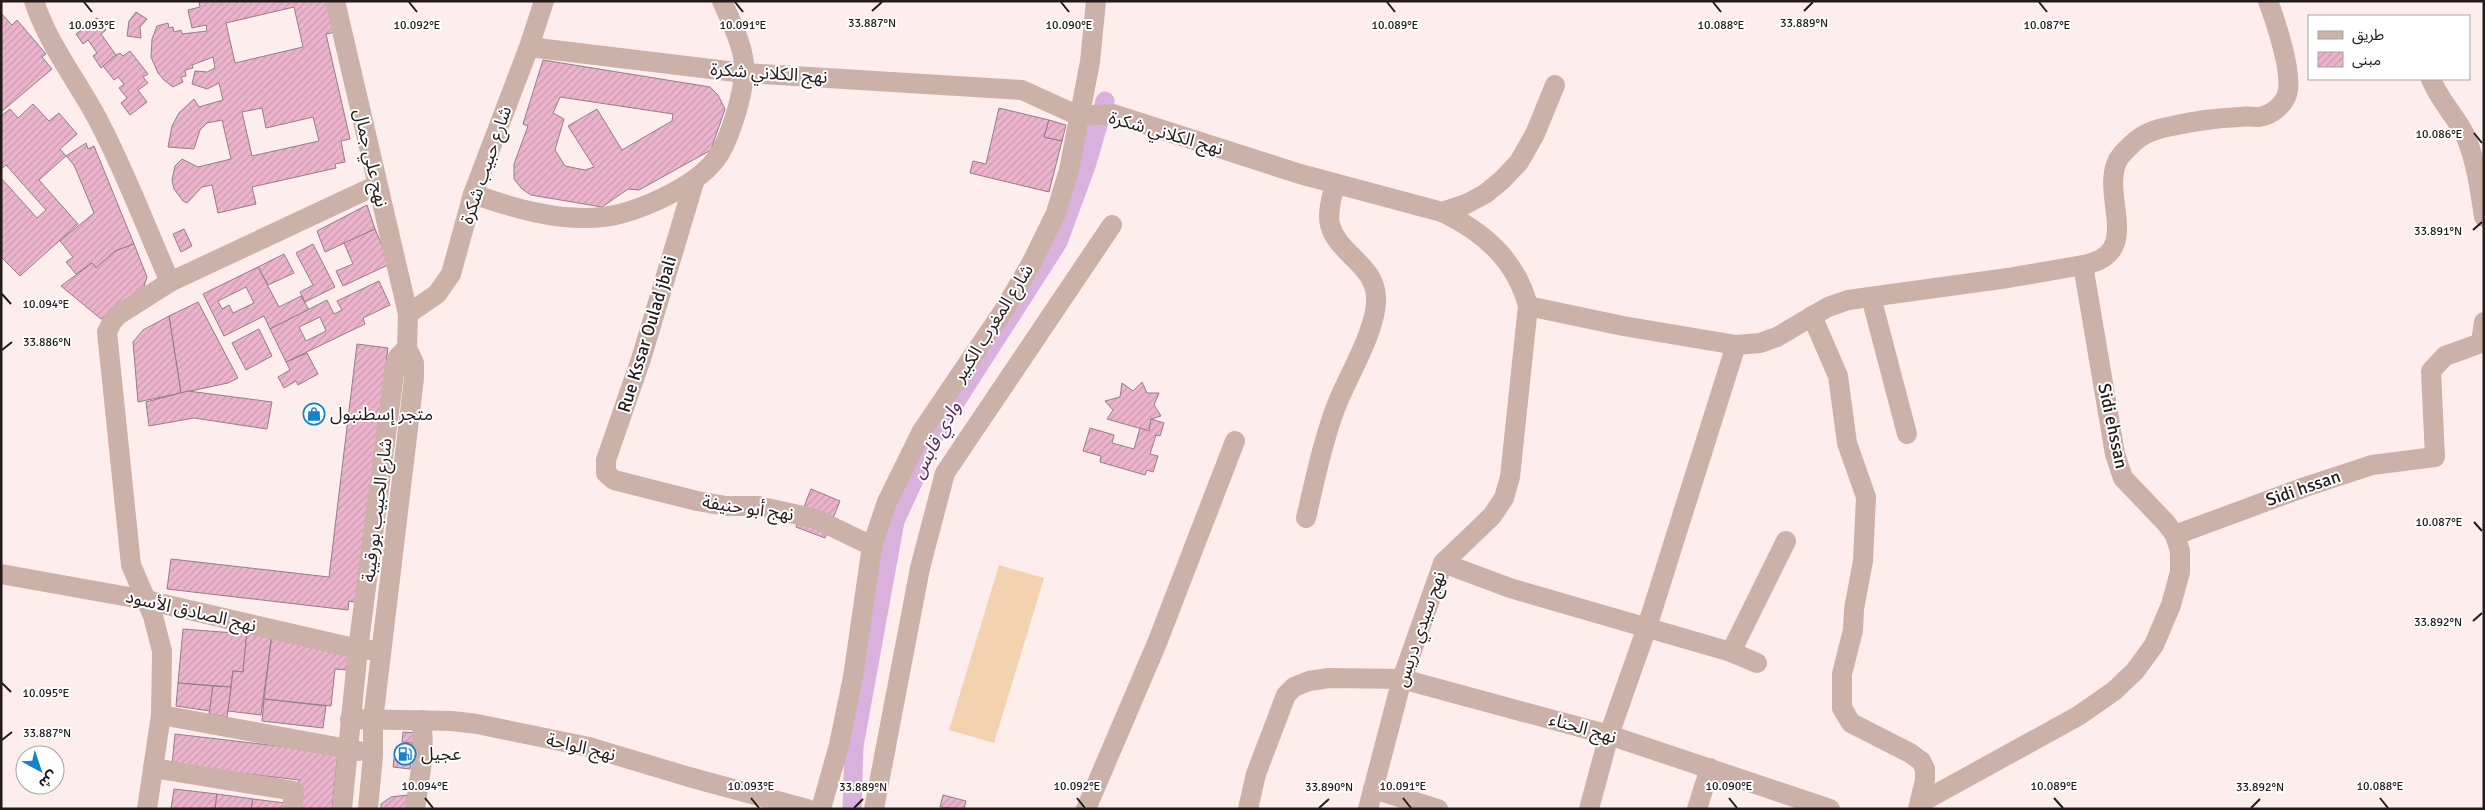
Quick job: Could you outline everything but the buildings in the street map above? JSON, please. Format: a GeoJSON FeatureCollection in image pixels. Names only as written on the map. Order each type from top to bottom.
{"type":"FeatureCollection","features":[{"type":"Feature","properties":{"kind":"street"},"geometry":{"type":"LineString","coordinates":[[34,1],[42,25],[85,96],[111,146],[170,282]]}},
{"type":"Feature","properties":{"kind":"street","name":"نهج علي جمال"},"geometry":{"type":"LineString","coordinates":[[335,1],[408,314],[407,348]]}},
{"type":"Feature","properties":{"kind":"street","name":"شارع حبيب شكرة"},"geometry":{"type":"LineString","coordinates":[[408,314],[437,294],[451,274],[473,194],[529,47],[544,1]]}},
{"type":"Feature","properties":{"kind":"street"},"geometry":{"type":"LineString","coordinates":[[473,194],[507,206],[568,217],[604,217],[646,205],[694,179],[715,160],[726,144],[744,73],[739,45],[722,1]]}},
{"type":"Feature","properties":{"kind":"street","name":"شارع المغرب الكبير"},"geometry":{"type":"LineString","coordinates":[[821,809],[839,745],[853,677],[872,546],[887,502],[922,431],[1004,310],[1056,213],[1068,170],[1090,62],[1096,1]]}},
{"type":"Feature","properties":{"kind":"street"},"geometry":{"type":"LineString","coordinates":[[1528,306],[1624,326],[1736,346],[1760,343],[1777,337],[1828,307],[1848,300],[2008,278],[2083,264],[2104,258],[2116,240],[2117,226],[2113,176],[2117,162],[2140,136],[2156,129],[2184,123],[2260,117],[2272,112],[2283,102],[2288,90],[2284,56],[2268,1]]}},
{"type":"Feature","properties":{"kind":"street","name":"نهج الكلاني شكرة"},"geometry":{"type":"LineString","coordinates":[[529,47],[744,73],[1022,90],[1079,116],[1113,114],[1335,184],[1442,212]]}},
{"type":"Feature","properties":{"kind":"street"},"geometry":{"type":"LineString","coordinates":[[2432,80],[2445,106],[2464,134],[2480,188],[2484,217]]}},
{"type":"Feature","properties":{"kind":"street"},"geometry":{"type":"LineString","coordinates":[[1442,212],[1466,204],[1485,194],[1519,162],[1534,134],[1555,85]]}},
{"type":"Feature","properties":{"kind":"street","name":"Rue Kssar Oulad jbali"},"geometry":{"type":"LineString","coordinates":[[620,481],[610,478],[606,473],[606,460],[641,359],[694,179]]}},
{"type":"Feature","properties":{"kind":"street"},"geometry":{"type":"LineString","coordinates":[[147,809],[161,715],[162,651],[153,616],[131,565],[107,332],[118,315],[170,282],[377,184]]}},
{"type":"Feature","properties":{"kind":"street"},"geometry":{"type":"LineString","coordinates":[[1306,518],[1337,405],[1368,333],[1376,299],[1370,275],[1339,241],[1330,225],[1330,208],[1335,184]]}},
{"type":"Feature","properties":{"kind":"street","name":"نهج سيدي دريس"},"geometry":{"type":"LineString","coordinates":[[1368,809],[1402,679],[1443,563],[1492,516],[1504,498],[1510,476],[1528,306],[1523,288],[1514,269],[1499,250],[1464,222],[1442,212]]}},
{"type":"Feature","properties":{"kind":"street"},"geometry":{"type":"LineString","coordinates":[[874,809],[920,568],[945,473],[1112,225]]}},
{"type":"Feature","properties":{"kind":"street","name":"Sidi ehssan"},"geometry":{"type":"LineString","coordinates":[[1919,806],[2078,716],[2114,691],[2135,671],[2154,646],[2178,580],[2180,551],[2175,535],[2156,510],[2123,478],[2115,454],[2083,264]]}},
{"type":"Feature","properties":{"kind":"street"},"geometry":{"type":"LineString","coordinates":[[1871,297],[1907,434]]}},
{"type":"Feature","properties":{"kind":"street","name":"Sidi ehssan"},"geometry":{"type":"LineString","coordinates":[[1812,316],[1838,376],[1847,443],[1866,497],[1863,561],[1854,609],[1853,630],[1842,674],[1842,708],[1851,723],[1910,753],[1921,761],[1925,769],[1925,780],[1919,806]]}},
{"type":"Feature","properties":{"kind":"street"},"geometry":{"type":"LineString","coordinates":[[2482,342],[2484,322]]}},
{"type":"Feature","properties":{"kind":"street","name":"Sidi hssan"},"geometry":{"type":"LineString","coordinates":[[2175,535],[2296,490],[2372,465],[2435,457],[2430,371],[2445,356],[2482,342]]}},
{"type":"Feature","properties":{"kind":"street"},"geometry":{"type":"LineString","coordinates":[[1589,809],[1609,735],[1647,627],[1736,346]]}},
{"type":"Feature","properties":{"kind":"street","name":"شارع الحبيب بورقيبة"},"geometry":{"type":"LineString","coordinates":[[342,809],[358,649],[395,366],[398,357],[407,348],[414,362],[414,378],[372,721],[373,755],[368,809]]}},
{"type":"Feature","properties":{"kind":"street"},"geometry":{"type":"LineString","coordinates":[[1086,809],[1157,643],[1235,441]]}},
{"type":"Feature","properties":{"kind":"street","name":"نهج أبو حنيفة"},"geometry":{"type":"LineString","coordinates":[[620,481],[697,501],[726,506],[758,506],[816,519],[872,546]]}},
{"type":"Feature","properties":{"kind":"street"},"geometry":{"type":"LineString","coordinates":[[1731,652],[1786,541]]}},
{"type":"Feature","properties":{"kind":"street"},"geometry":{"type":"LineString","coordinates":[[1443,563],[1510,588],[1731,652],[1757,663]]}},
{"type":"Feature","properties":{"kind":"street","name":"نهج الصادق الأسود"},"geometry":{"type":"LineString","coordinates":[[1,574],[146,600],[358,649],[381,651]]}},
{"type":"Feature","properties":{"kind":"street","name":"نهج الحناء"},"geometry":{"type":"LineString","coordinates":[[1248,809],[1256,774],[1286,695],[1294,687],[1309,681],[1329,678],[1402,679],[1609,735],[1710,768],[1807,805],[1830,809]]}},
{"type":"Feature","properties":{"kind":"street"},"geometry":{"type":"LineString","coordinates":[[161,715],[348,748],[373,755]]}},
{"type":"Feature","properties":{"kind":"street","name":"نهج الواحة"},"geometry":{"type":"LineString","coordinates":[[350,719],[372,721],[422,720],[477,724],[590,747],[795,808]]}},
{"type":"Feature","properties":{"kind":"street"},"geometry":{"type":"LineString","coordinates":[[415,809],[422,755],[422,720]]}},
{"type":"Feature","properties":{"kind":"street"},"geometry":{"type":"LineString","coordinates":[[153,768],[294,791],[292,809]]}},
{"type":"Feature","properties":{"kind":"street"},"geometry":{"type":"LineString","coordinates":[[1697,809],[1710,768]]}},
{"type":"Feature","properties":{"kind":"street"},"geometry":{"type":"LineString","coordinates":[[1373,789],[1438,809]]}},
{"type":"Feature","properties":{"kind":"shaded area"},"geometry":{"type":"Polygon","coordinates":[[[999,565],[1044,578],[994,743],[949,730],[999,565]]]}},
{"type":"Feature","properties":{"kind":"waterway","name":"وادي قابس"},"geometry":{"type":"LineString","coordinates":[[852,809],[854,746],[895,521],[935,434],[1058,242],[1086,166],[1105,101]]}},
{"type":"Feature","properties":{"kind":"place","name":"متجر إسطنبول"},"geometry":{"type":"Point","coordinates":[314,414]}},
{"type":"Feature","properties":{"kind":"place","name":"عجيل"},"geometry":{"type":"Point","coordinates":[405,754]}}]}
